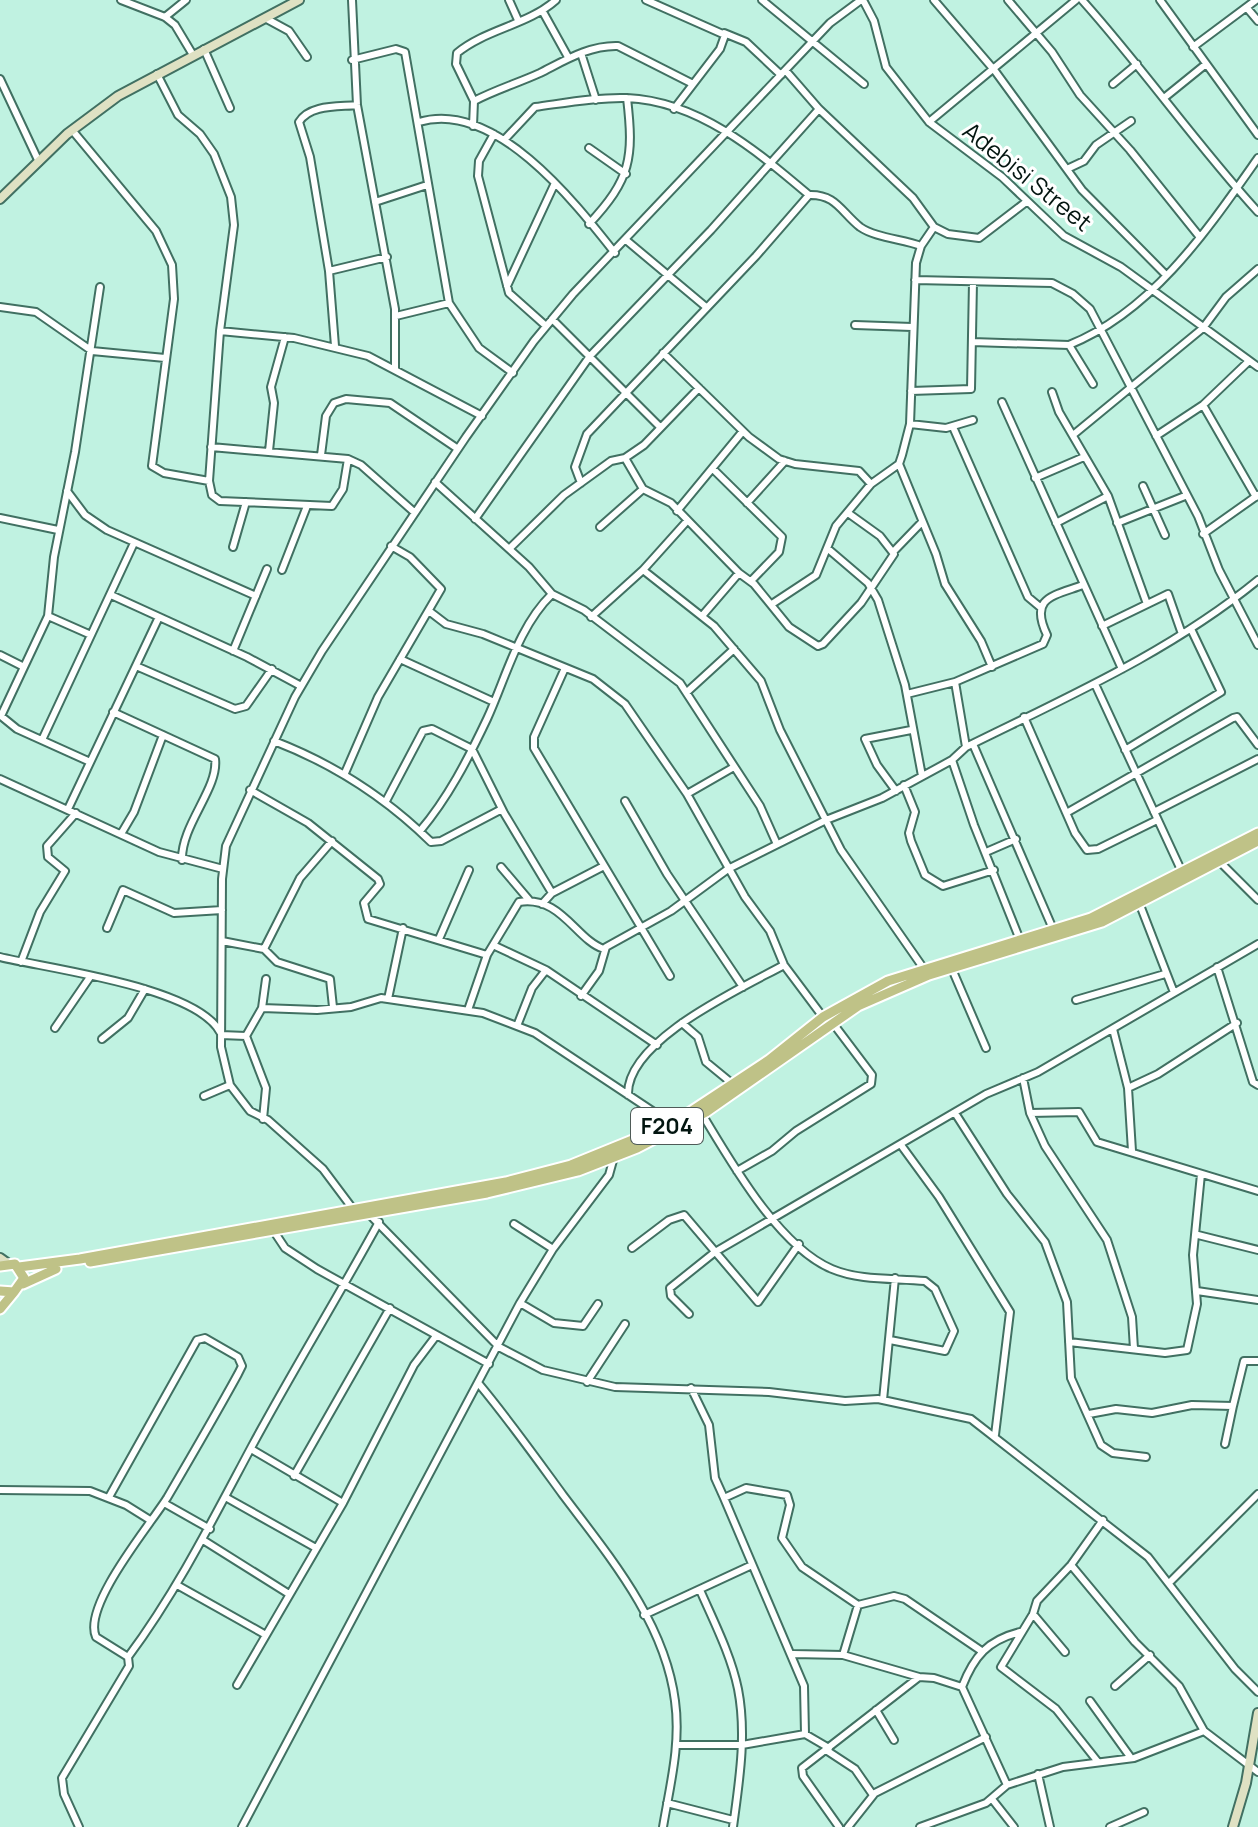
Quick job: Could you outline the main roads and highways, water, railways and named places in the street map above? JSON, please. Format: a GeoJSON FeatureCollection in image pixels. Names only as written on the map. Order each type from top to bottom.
{"type":"FeatureCollection","features":[{"type":"Feature","properties":{"kind":"main road","name":"F204"},"geometry":{"type":"LineString","coordinates":[[2,1262],[19,1267],[80,1259],[529,1177],[621,1147],[672,1124],[888,981],[1091,918],[1258,833]]}},
{"type":"Feature","properties":{"kind":"main road","name":"F204"},"geometry":{"type":"LineString","coordinates":[[0,1309],[23,1284],[62,1267],[524,1186],[614,1157],[702,1114],[828,1020],[908,982],[1086,929],[1140,905],[1258,841]]}},
{"type":"Feature","properties":{"kind":"main road"},"geometry":{"type":"LineString","coordinates":[[19,1267],[23,1284]]}},
{"type":"Feature","properties":{"kind":"main road"},"geometry":{"type":"LineString","coordinates":[[0,1291],[14,1292]]}}]}
